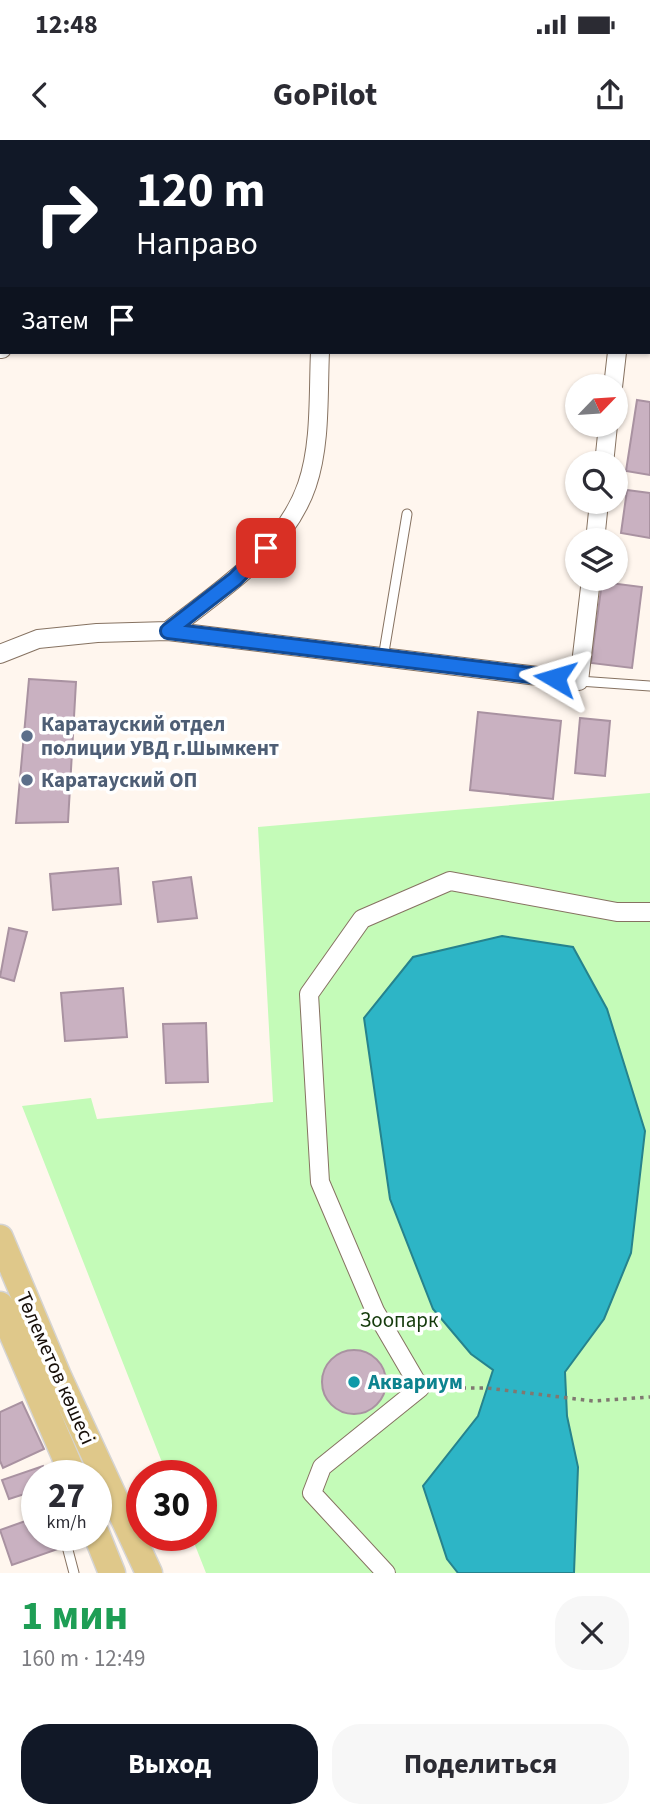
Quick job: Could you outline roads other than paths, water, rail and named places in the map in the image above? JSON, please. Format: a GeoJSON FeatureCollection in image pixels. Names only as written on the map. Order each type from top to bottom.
{"type":"FeatureCollection","features":[{"type":"Feature","properties":{"kind":"main road","name":"Төлеметов көшесі"},"geometry":{"type":"LineString","coordinates":[[0,1238],[58,1376],[149,1573]]}},
{"type":"Feature","properties":{"kind":"main road","name":"Төлеметов көшесі"},"geometry":{"type":"LineString","coordinates":[[0,1305],[67,1460]]}},
{"type":"Feature","properties":{"kind":"main road"},"geometry":{"type":"LineString","coordinates":[[103,1551],[112,1573]]}},
{"type":"Feature","properties":{"kind":"street"},"geometry":{"type":"LineString","coordinates":[[168,631],[235,579],[282,532],[307,485],[317,426],[320,354]]}},
{"type":"Feature","properties":{"kind":"street"},"geometry":{"type":"LineString","coordinates":[[614,374],[617,354]]}},
{"type":"Feature","properties":{"kind":"street"},"geometry":{"type":"LineString","coordinates":[[0,654],[38,639],[97,633],[168,631],[579,681],[590,591]]}},
{"type":"Feature","properties":{"kind":"street"},"geometry":{"type":"LineString","coordinates":[[386,1573],[312,1493],[322,1467],[420,1388],[375,1311],[320,1182],[309,994],[362,919],[450,880],[617,912],[650,912]]}},
{"type":"Feature","properties":{"kind":"lane"},"geometry":{"type":"LineString","coordinates":[[383,657],[407,514]]}},
{"type":"Feature","properties":{"kind":"lane"},"geometry":{"type":"LineString","coordinates":[[579,681],[650,686]]}},
{"type":"Feature","properties":{"kind":"lane"},"geometry":{"type":"LineString","coordinates":[[68,1551],[74,1573]]}},
{"type":"Feature","properties":{"kind":"water"},"geometry":{"type":"Polygon","coordinates":[[[502,936],[573,947],[607,1009],[645,1131],[631,1253],[604,1319],[565,1372],[567,1416],[578,1467],[574,1573],[458,1573],[447,1559],[423,1486],[478,1416],[493,1370],[471,1354],[433,1309],[390,1199],[364,1018],[413,957],[502,936]]]}},
{"type":"Feature","properties":{"kind":"place","name":"Каратауский отдел полиции УВД г.Шымкент"},"geometry":{"type":"Point","coordinates":[27,736]}},
{"type":"Feature","properties":{"kind":"place","name":"Каратауский ОП"},"geometry":{"type":"Point","coordinates":[27,780]}},
{"type":"Feature","properties":{"kind":"place","name":"Аквариум"},"geometry":{"type":"Point","coordinates":[354,1382]}},
{"type":"Feature","properties":{"kind":"park label","name":"Зоопарк"},"geometry":{"type":"Point","coordinates":[399,1320]}}]}
